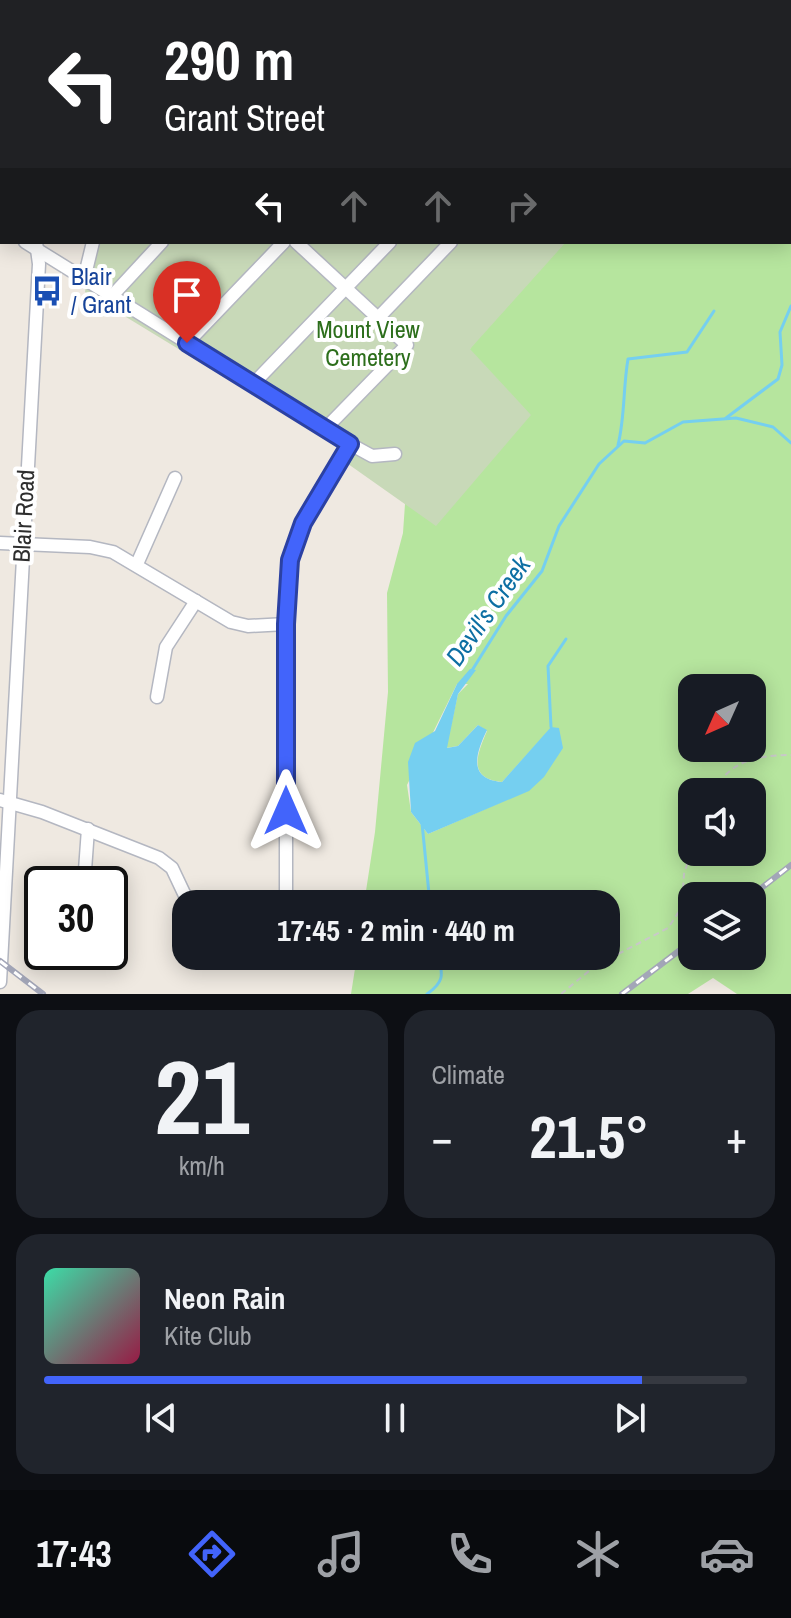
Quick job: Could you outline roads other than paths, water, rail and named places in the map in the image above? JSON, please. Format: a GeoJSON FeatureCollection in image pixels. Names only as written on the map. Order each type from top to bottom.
{"type":"FeatureCollection","features":[{"type":"Feature","properties":{"kind":"street"},"geometry":{"type":"LineString","coordinates":[[32,244],[350,444],[372,456],[395,454]]}},
{"type":"Feature","properties":{"kind":"street","name":"Blair Road"},"geometry":{"type":"LineString","coordinates":[[0,982],[6,803],[39,264],[32,244]]}},
{"type":"Feature","properties":{"kind":"street"},"geometry":{"type":"LineString","coordinates":[[84,279],[93,244]]}},
{"type":"Feature","properties":{"kind":"street"},"geometry":{"type":"LineString","coordinates":[[112,296],[160,244]]}},
{"type":"Feature","properties":{"kind":"street"},"geometry":{"type":"LineString","coordinates":[[187,343],[282,244]]}},
{"type":"Feature","properties":{"kind":"street"},"geometry":{"type":"LineString","coordinates":[[298,244],[407,345],[325,429]]}},
{"type":"Feature","properties":{"kind":"street"},"geometry":{"type":"LineString","coordinates":[[253,384],[388,244]]}},
{"type":"Feature","properties":{"kind":"street"},"geometry":{"type":"LineString","coordinates":[[379,317],[449,244]]}},
{"type":"Feature","properties":{"kind":"street"},"geometry":{"type":"LineString","coordinates":[[286,890],[287,589],[294,542],[350,444]]}},
{"type":"Feature","properties":{"kind":"street"},"geometry":{"type":"LineString","coordinates":[[137,564],[175,478]]}},
{"type":"Feature","properties":{"kind":"street"},"geometry":{"type":"LineString","coordinates":[[0,543],[90,547],[113,552],[231,622],[248,626],[286,624]]}},
{"type":"Feature","properties":{"kind":"street"},"geometry":{"type":"LineString","coordinates":[[157,697],[166,647],[196,601]]}},
{"type":"Feature","properties":{"kind":"street"},"geometry":{"type":"LineString","coordinates":[[6,803],[42,812],[159,858],[172,868],[182,890]]}},
{"type":"Feature","properties":{"kind":"street"},"geometry":{"type":"LineString","coordinates":[[85,866],[88,829]]}},
{"type":"Feature","properties":{"kind":"water"},"geometry":{"type":"Polygon","coordinates":[[[470,669],[476,670],[458,694],[447,748],[458,746],[478,725],[487,730],[477,764],[483,776],[502,782],[551,727],[559,728],[563,748],[544,777],[529,791],[428,834],[411,812],[408,762],[415,743],[435,731],[457,684],[470,669]]]}},
{"type":"Feature","properties":{"kind":"waterway"},"geometry":{"type":"LineString","coordinates":[[726,418],[778,379],[782,365],[780,332],[791,306]]}},
{"type":"Feature","properties":{"kind":"waterway"},"geometry":{"type":"LineString","coordinates":[[618,445],[628,359],[687,352],[714,311]]}},
{"type":"Feature","properties":{"kind":"waterway","name":"Devil's Creek"},"geometry":{"type":"LineString","coordinates":[[471,672],[506,616],[542,571],[559,526],[599,464],[624,441],[645,443],[683,422],[736,418],[773,427],[791,443]]}},
{"type":"Feature","properties":{"kind":"waterway"},"geometry":{"type":"LineString","coordinates":[[551,727],[548,666],[566,639]]}},
{"type":"Feature","properties":{"kind":"waterway","name":"Devil's Creek"},"geometry":{"type":"LineString","coordinates":[[422,823],[429,890]]}},
{"type":"Feature","properties":{"kind":"waterway","name":"Devil's Creek"},"geometry":{"type":"LineString","coordinates":[[427,994],[437,986],[441,970]]}},
{"type":"Feature","properties":{"kind":"railway"},"geometry":{"type":"LineString","coordinates":[[766,884],[791,865]]}},
{"type":"Feature","properties":{"kind":"railway"},"geometry":{"type":"LineString","coordinates":[[622,994],[678,952]]}},
{"type":"Feature","properties":{"kind":"railway"},"geometry":{"type":"LineString","coordinates":[[0,961],[43,994]]}},
{"type":"Feature","properties":{"kind":"place","name":"Blair / Grant"},"geometry":{"type":"Point","coordinates":[47,291]}},
{"type":"Feature","properties":{"kind":"park label","name":"Mount View Cemetery"},"geometry":{"type":"Point","coordinates":[368,344]}}]}
